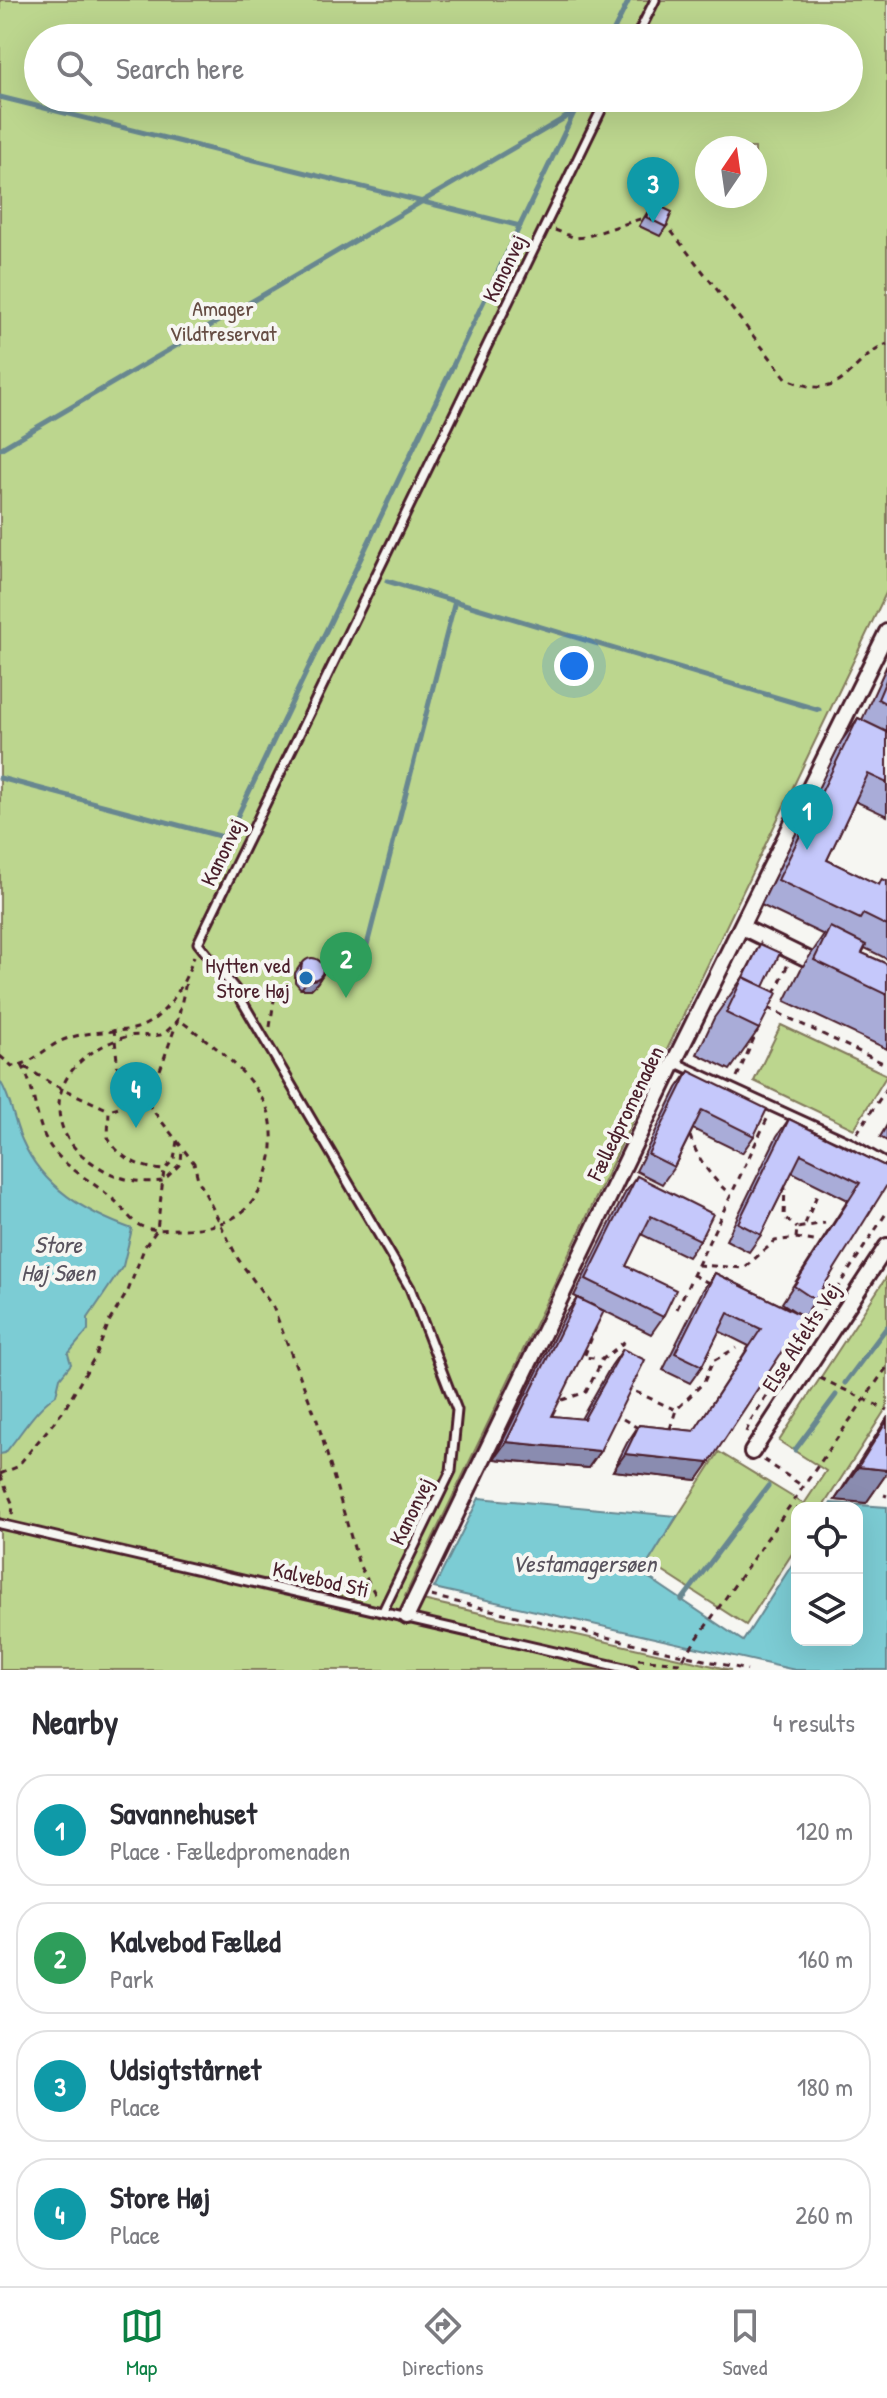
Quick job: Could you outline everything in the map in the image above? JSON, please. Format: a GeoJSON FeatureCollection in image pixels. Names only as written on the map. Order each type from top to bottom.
{"type":"FeatureCollection","features":[{"type":"Feature","properties":{"kind":"street","name":"Fælledpromenaden"},"geometry":{"type":"LineString","coordinates":[[407,1616],[674,1062],[846,732],[887,632]]}},
{"type":"Feature","properties":{"kind":"street"},"geometry":{"type":"LineString","coordinates":[[744,928],[834,972]]}},
{"type":"Feature","properties":{"kind":"street","name":"Else Alfelts Vej"},"geometry":{"type":"LineString","coordinates":[[752,1452],[887,1246]]}},
{"type":"Feature","properties":{"kind":"lane"},"geometry":{"type":"LineString","coordinates":[[643,24],[655,0]]}},
{"type":"Feature","properties":{"kind":"lane","name":"Kanonvej"},"geometry":{"type":"LineString","coordinates":[[384,1608],[451,1471],[457,1410],[410,1288],[235,989],[198,943],[600,112]]}},
{"type":"Feature","properties":{"kind":"lane"},"geometry":{"type":"LineString","coordinates":[[674,1062],[851,1143],[887,1164]]}},
{"type":"Feature","properties":{"kind":"lane","name":"Kalvebod Sti"},"geometry":{"type":"LineString","coordinates":[[0,1524],[384,1608],[633,1670]]}},
{"type":"Feature","properties":{"kind":"path"},"geometry":{"type":"LineString","coordinates":[[545,225],[575,238],[640,216],[664,222],[787,379],[813,390],[837,385],[887,344]]}},
{"type":"Feature","properties":{"kind":"path"},"geometry":{"type":"LineString","coordinates":[[148,1104],[178,1019],[198,943]]}},
{"type":"Feature","properties":{"kind":"path"},"geometry":{"type":"LineString","coordinates":[[774,994],[793,952]]}},
{"type":"Feature","properties":{"kind":"path"},"geometry":{"type":"LineString","coordinates":[[0,1056],[12,1066],[22,1065],[61,1041],[114,1029],[128,1030],[151,1019],[171,1001],[187,978]]}},
{"type":"Feature","properties":{"kind":"path"},"geometry":{"type":"LineString","coordinates":[[261,1033],[270,1029],[274,1000],[290,986]]}},
{"type":"Feature","properties":{"kind":"path"},"geometry":{"type":"LineString","coordinates":[[768,1008],[887,1065]]}},
{"type":"Feature","properties":{"kind":"path"},"geometry":{"type":"LineString","coordinates":[[178,1019],[159,1035],[114,1041],[79,1062],[63,1089],[60,1119],[76,1150],[119,1179],[163,1181],[181,1163],[182,1148]]}},
{"type":"Feature","properties":{"kind":"path"},"geometry":{"type":"LineString","coordinates":[[22,1065],[34,1094],[44,1136],[55,1153],[98,1191],[114,1200],[136,1223],[157,1230],[206,1229],[247,1208],[261,1188],[272,1151],[269,1115],[234,1061],[178,1019]]}},
{"type":"Feature","properties":{"kind":"path"},"geometry":{"type":"LineString","coordinates":[[732,1088],[762,1022]]}},
{"type":"Feature","properties":{"kind":"path"},"geometry":{"type":"LineString","coordinates":[[114,1029],[118,1071],[135,1102]]}},
{"type":"Feature","properties":{"kind":"path"},"geometry":{"type":"LineString","coordinates":[[22,1065],[63,1089],[109,1110],[135,1102],[148,1104],[194,1163],[198,1179],[238,1259],[273,1307],[317,1420],[359,1565],[384,1608]]}},
{"type":"Feature","properties":{"kind":"path"},"geometry":{"type":"LineString","coordinates":[[851,1143],[887,1088]]}},
{"type":"Feature","properties":{"kind":"path"},"geometry":{"type":"LineString","coordinates":[[677,1309],[773,1107]]}},
{"type":"Feature","properties":{"kind":"path"},"geometry":{"type":"LineString","coordinates":[[109,1110],[108,1138],[114,1148],[140,1166],[164,1170]]}},
{"type":"Feature","properties":{"kind":"path"},"geometry":{"type":"LineString","coordinates":[[690,1136],[698,1162],[712,1171],[718,1185],[731,1195]]}},
{"type":"Feature","properties":{"kind":"path"},"geometry":{"type":"LineString","coordinates":[[11,1527],[13,1505],[0,1475],[17,1467],[73,1398],[128,1291],[145,1246],[157,1230],[159,1190],[164,1170],[174,1159],[177,1141]]}},
{"type":"Feature","properties":{"kind":"path"},"geometry":{"type":"LineString","coordinates":[[785,1184],[784,1217],[797,1228]]}},
{"type":"Feature","properties":{"kind":"path"},"geometry":{"type":"LineString","coordinates":[[805,1224],[817,1195]]}},
{"type":"Feature","properties":{"kind":"path"},"geometry":{"type":"LineString","coordinates":[[804,1487],[752,1452],[746,1441],[751,1420],[887,1212]]}},
{"type":"Feature","properties":{"kind":"path"},"geometry":{"type":"LineString","coordinates":[[797,1228],[805,1224],[825,1223]]}},
{"type":"Feature","properties":{"kind":"path"},"geometry":{"type":"LineString","coordinates":[[796,1238],[797,1228]]}},
{"type":"Feature","properties":{"kind":"path"},"geometry":{"type":"LineString","coordinates":[[698,1265],[744,1268],[775,1241],[796,1238],[814,1241]]}},
{"type":"Feature","properties":{"kind":"path"},"geometry":{"type":"LineString","coordinates":[[693,1275],[720,1289]]}},
{"type":"Feature","properties":{"kind":"path"},"geometry":{"type":"LineString","coordinates":[[597,1324],[584,1357],[603,1359]]}},
{"type":"Feature","properties":{"kind":"path"},"geometry":{"type":"LineString","coordinates":[[801,1332],[823,1343]]}},
{"type":"Feature","properties":{"kind":"path"},"geometry":{"type":"LineString","coordinates":[[562,1400],[586,1392],[603,1359],[628,1339]]}},
{"type":"Feature","properties":{"kind":"path"},"geometry":{"type":"LineString","coordinates":[[665,1434],[676,1410],[704,1382],[713,1361],[736,1348]]}},
{"type":"Feature","properties":{"kind":"path"},"geometry":{"type":"LineString","coordinates":[[621,1667],[625,1657],[680,1663],[887,1367]]}},
{"type":"Feature","properties":{"kind":"path"},"geometry":{"type":"LineString","coordinates":[[807,1369],[887,1410]]}},
{"type":"Feature","properties":{"kind":"path"},"geometry":{"type":"LineString","coordinates":[[636,1392],[676,1410]]}},
{"type":"Feature","properties":{"kind":"path"},"geometry":{"type":"LineString","coordinates":[[623,1419],[647,1433]]}},
{"type":"Feature","properties":{"kind":"path"},"geometry":{"type":"LineString","coordinates":[[418,1593],[747,1670]]}},
{"type":"Feature","properties":{"kind":"green space","name":"Amager Vildtreservat"},"geometry":{"type":"Polygon","coordinates":[[[0,0],[887,0],[887,591],[405,1596],[731,1670],[0,1670],[0,0]]]}},
{"type":"Feature","properties":{"kind":"green space"},"geometry":{"type":"Polygon","coordinates":[[[781,1025],[887,1075],[854,1129],[754,1081],[781,1025]]]}},
{"type":"Feature","properties":{"kind":"green space"},"geometry":{"type":"Polygon","coordinates":[[[887,1276],[887,1407],[826,1502],[805,1502],[826,1471],[779,1441],[887,1276]]]}},
{"type":"Feature","properties":{"kind":"green space"},"geometry":{"type":"Polygon","coordinates":[[[719,1452],[801,1502],[791,1502],[791,1555],[746,1625],[648,1562],[719,1452]]]}},
{"type":"Feature","properties":{"kind":"water","name":"Store Høj Søen"},"geometry":{"type":"Polygon","coordinates":[[[0,1081],[22,1140],[41,1172],[82,1206],[132,1229],[123,1266],[88,1318],[88,1330],[68,1354],[71,1364],[60,1378],[56,1395],[35,1415],[5,1453],[0,1454],[0,1081]]]}},
{"type":"Feature","properties":{"kind":"water","name":"Vestamagersøen"},"geometry":{"type":"Polygon","coordinates":[[[479,1498],[677,1516],[642,1573],[743,1641],[791,1566],[791,1646],[863,1646],[863,1505],[887,1507],[887,1670],[795,1670],[434,1588],[479,1498]]]}},
{"type":"Feature","properties":{"kind":"building"},"geometry":{"type":"Polygon","coordinates":[[[653,203],[672,212],[666,227],[646,217],[653,203]]]}},
{"type":"Feature","properties":{"kind":"building"},"geometry":{"type":"Polygon","coordinates":[[[887,678],[887,704],[878,699],[887,678]]]}},
{"type":"Feature","properties":{"kind":"building"},"geometry":{"type":"Polygon","coordinates":[[[858,718],[887,732],[887,783],[868,774],[827,860],[879,885],[882,879],[887,881],[887,926],[863,914],[860,919],[778,880],[858,718]]]}},
{"type":"Feature","properties":{"kind":"building"},"geometry":{"type":"Polygon","coordinates":[[[830,927],[866,945],[862,953],[887,964],[887,995],[814,960],[830,927]]]}},
{"type":"Feature","properties":{"kind":"building"},"geometry":{"type":"Polygon","coordinates":[[[760,944],[780,953],[764,987],[744,977],[760,944]]]}},
{"type":"Feature","properties":{"kind":"building"},"geometry":{"type":"Polygon","coordinates":[[[308,958],[316,958],[323,969],[316,980],[308,980],[301,973],[301,965],[308,958]]]}},
{"type":"Feature","properties":{"kind":"building"},"geometry":{"type":"Polygon","coordinates":[[[743,977],[777,993],[759,1029],[726,1013],[743,977]]]}},
{"type":"Feature","properties":{"kind":"building"},"geometry":{"type":"Polygon","coordinates":[[[689,1071],[767,1109],[754,1136],[702,1110],[674,1167],[648,1154],[689,1071]]]}},
{"type":"Feature","properties":{"kind":"building"},"geometry":{"type":"Polygon","coordinates":[[[789,1119],[887,1167],[887,1185],[815,1300],[794,1286],[860,1183],[801,1154],[761,1235],[738,1223],[789,1119]]]}},
{"type":"Feature","properties":{"kind":"building"},"geometry":{"type":"Polygon","coordinates":[[[637,1176],[713,1214],[700,1240],[651,1216],[626,1266],[676,1290],[663,1317],[586,1279],[637,1176]]]}},
{"type":"Feature","properties":{"kind":"building"},"geometry":{"type":"Polygon","coordinates":[[[715,1273],[805,1317],[709,1463],[625,1454],[639,1425],[694,1431],[761,1329],[728,1313],[702,1366],[675,1353],[715,1273]]]}},
{"type":"Feature","properties":{"kind":"building"},"geometry":{"type":"Polygon","coordinates":[[[577,1298],[604,1311],[552,1416],[584,1419],[623,1349],[645,1360],[600,1451],[506,1442],[577,1298]]]}},
{"type":"Feature","properties":{"kind":"building"},"geometry":{"type":"Polygon","coordinates":[[[887,1421],[887,1470],[858,1467],[887,1421]]]}},
{"type":"Feature","properties":{"kind":"waterway"},"geometry":{"type":"LineString","coordinates":[[617,24],[629,0]]}},
{"type":"Feature","properties":{"kind":"waterway"},"geometry":{"type":"LineString","coordinates":[[0,97],[24,103]]}},
{"type":"Feature","properties":{"kind":"waterway"},"geometry":{"type":"LineString","coordinates":[[60,112],[520,226]]}},
{"type":"Feature","properties":{"kind":"waterway"},"geometry":{"type":"LineString","coordinates":[[0,778],[227,838],[574,112]]}},
{"type":"Feature","properties":{"kind":"waterway"},"geometry":{"type":"LineString","coordinates":[[0,449],[573,113]]}},
{"type":"Feature","properties":{"kind":"waterway"},"geometry":{"type":"LineString","coordinates":[[387,581],[819,710]]}},
{"type":"Feature","properties":{"kind":"waterway"},"geometry":{"type":"LineString","coordinates":[[366,949],[455,601]]}},
{"type":"Feature","properties":{"kind":"waterway"},"geometry":{"type":"LineString","coordinates":[[845,1383],[887,1327]]}},
{"type":"Feature","properties":{"kind":"waterway"},"geometry":{"type":"LineString","coordinates":[[795,1450],[836,1395]]}},
{"type":"Feature","properties":{"kind":"waterway"},"geometry":{"type":"LineString","coordinates":[[682,1600],[768,1486]]}},
{"type":"Feature","properties":{"kind":"place","name":"Udsigtstårnet"},"geometry":{"type":"Point","coordinates":[653,223]}},
{"type":"Feature","properties":{"kind":"place","name":"Savannehuset"},"geometry":{"type":"Point","coordinates":[807,850]}},
{"type":"Feature","properties":{"kind":"place","name":"Hytten ved Store Høj"},"geometry":{"type":"Point","coordinates":[306,978]}},
{"type":"Feature","properties":{"kind":"place","name":"Kalvebod Fælled"},"geometry":{"type":"Point","coordinates":[346,998]}},
{"type":"Feature","properties":{"kind":"place","name":"Store Høj"},"geometry":{"type":"Point","coordinates":[136,1128]}}]}
